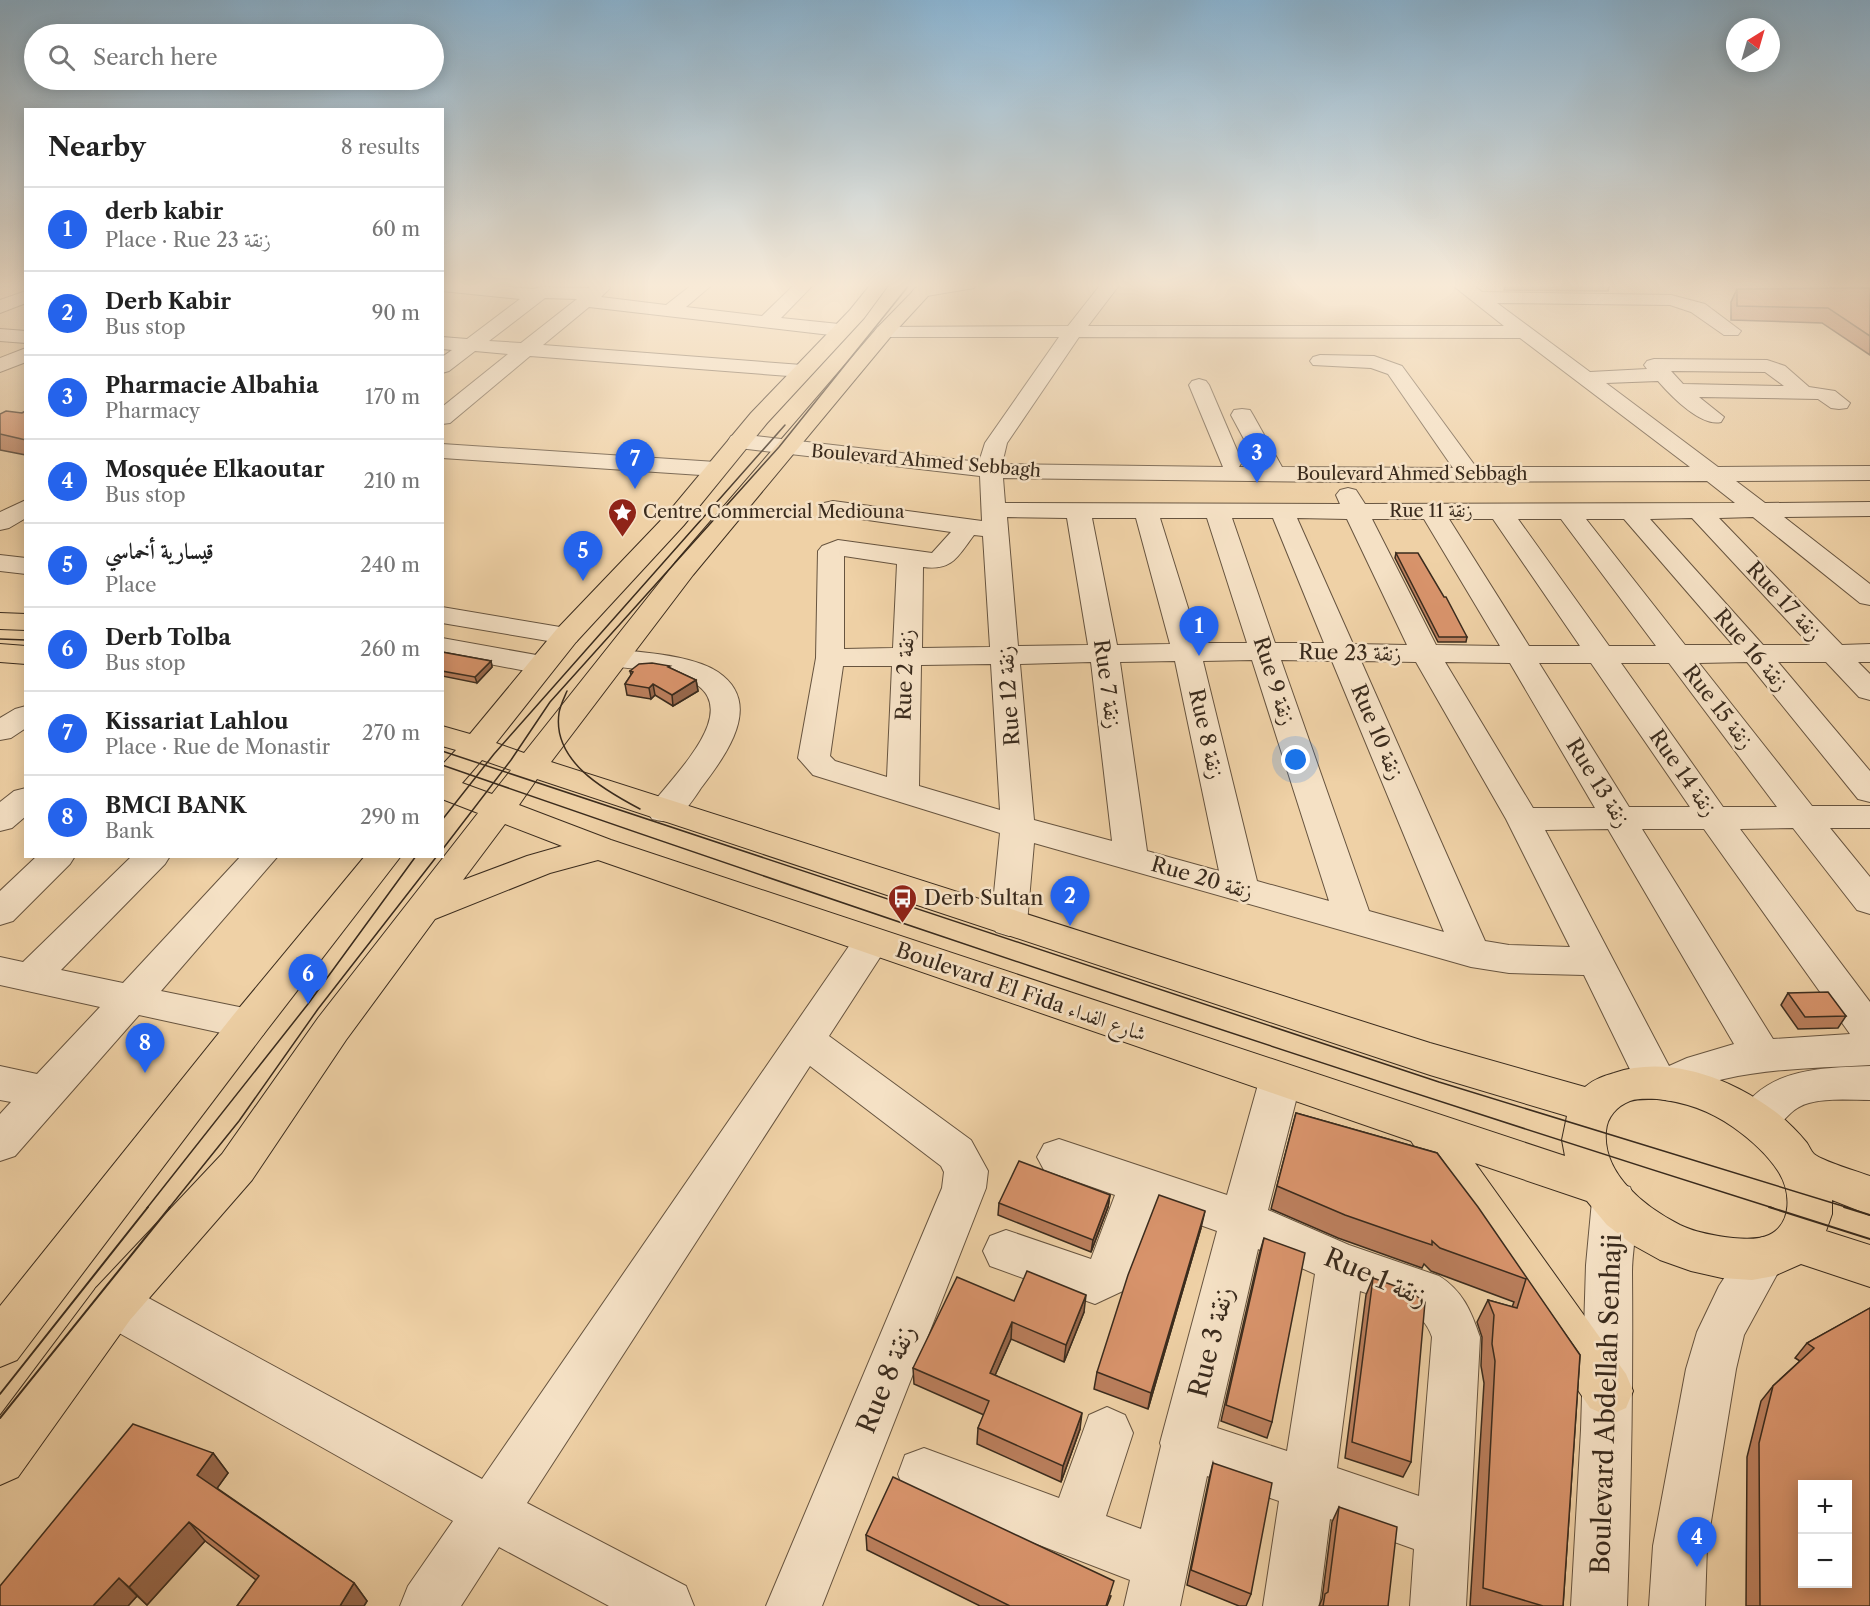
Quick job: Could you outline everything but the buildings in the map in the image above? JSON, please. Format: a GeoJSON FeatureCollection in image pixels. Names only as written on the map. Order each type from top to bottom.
{"type":"FeatureCollection","features":[{"type":"Feature","properties":{"kind":"main road"},"geometry":{"type":"LineString","coordinates":[[444,784],[477,747],[566,636],[675,520],[742,437],[813,359]]}},
{"type":"Feature","properties":{"kind":"main road"},"geometry":{"type":"LineString","coordinates":[[0,1459],[113,1304],[237,1167],[332,1029],[530,766],[684,569],[862,359]]}},
{"type":"Feature","properties":{"kind":"main road"},"geometry":{"type":"LineString","coordinates":[[0,621],[24,622]]}},
{"type":"Feature","properties":{"kind":"main road"},"geometry":{"type":"LineString","coordinates":[[0,653],[24,655]]}},
{"type":"Feature","properties":{"kind":"main road"},"geometry":{"type":"LineString","coordinates":[[444,736],[664,811],[1430,1059],[1592,1106]]}},
{"type":"Feature","properties":{"kind":"main road","name":"Boulevard El Fida شارع الفداء"},"geometry":{"type":"LineString","coordinates":[[444,787],[599,848],[1427,1130],[1608,1195]]}},
{"type":"Feature","properties":{"kind":"main road"},"geometry":{"type":"LineString","coordinates":[[422,910],[540,864],[599,848]]}},
{"type":"Feature","properties":{"kind":"main road"},"geometry":{"type":"LineString","coordinates":[[0,1344],[249,1024],[382,858]]}},
{"type":"Feature","properties":{"kind":"main road"},"geometry":{"type":"LineString","coordinates":[[1780,1250],[1809,1220],[1810,1196],[1800,1168],[1774,1135],[1756,1120],[1730,1103],[1701,1091],[1665,1083],[1623,1087],[1608,1092],[1592,1106],[1583,1127],[1584,1149],[1591,1169],[1608,1195],[1638,1224],[1669,1242],[1702,1254],[1734,1260],[1780,1250],[1870,1266]]}},
{"type":"Feature","properties":{"kind":"main road"},"geometry":{"type":"LineString","coordinates":[[1427,1130],[1608,1391]]}},
{"type":"Feature","properties":{"kind":"main road"},"geometry":{"type":"LineString","coordinates":[[1800,1168],[1870,1196]]}},
{"type":"Feature","properties":{"kind":"street"},"geometry":{"type":"LineString","coordinates":[[0,366],[15,359]]}},
{"type":"Feature","properties":{"kind":"street"},"geometry":{"type":"LineString","coordinates":[[444,416],[515,359]]}},
{"type":"Feature","properties":{"kind":"street"},"geometry":{"type":"LineString","coordinates":[[641,359],[802,371]]}},
{"type":"Feature","properties":{"kind":"street"},"geometry":{"type":"LineString","coordinates":[[687,363],[691,359]]}},
{"type":"Feature","properties":{"kind":"street"},"geometry":{"type":"LineString","coordinates":[[990,465],[996,443],[1053,359]]}},
{"type":"Feature","properties":{"kind":"street"},"geometry":{"type":"LineString","coordinates":[[1558,359],[1702,465],[1870,597]]}},
{"type":"Feature","properties":{"kind":"street"},"geometry":{"type":"LineString","coordinates":[[1320,361],[1374,362],[1395,370],[1465,467]]}},
{"type":"Feature","properties":{"kind":"street"},"geometry":{"type":"LineString","coordinates":[[1713,417],[1677,390],[1654,365],[1767,366],[1778,370],[1803,392]]}},
{"type":"Feature","properties":{"kind":"street"},"geometry":{"type":"LineString","coordinates":[[1584,378],[1662,375]]}},
{"type":"Feature","properties":{"kind":"street"},"geometry":{"type":"LineString","coordinates":[[1199,385],[1231,462]]}},
{"type":"Feature","properties":{"kind":"street"},"geometry":{"type":"LineString","coordinates":[[1677,390],[1803,392],[1828,395],[1839,403]]}},
{"type":"Feature","properties":{"kind":"street"},"geometry":{"type":"LineString","coordinates":[[1242,415],[1272,468]]}},
{"type":"Feature","properties":{"kind":"street","name":"Boulevard Ahmed Sebbagh"},"geometry":{"type":"LineString","coordinates":[[742,437],[990,465],[1272,468],[1702,465],[1870,457]]}},
{"type":"Feature","properties":{"kind":"street"},"geometry":{"type":"LineString","coordinates":[[444,451],[716,469]]}},
{"type":"Feature","properties":{"kind":"street","name":"Boulevard Ahmed Sebbagh"},"geometry":{"type":"LineString","coordinates":[[990,465],[1231,462],[1272,468]]}},
{"type":"Feature","properties":{"kind":"street","name":"Rue 12 زنقة"},"geometry":{"type":"LineString","coordinates":[[990,465],[985,522],[1006,654],[1018,827],[1009,923]]}},
{"type":"Feature","properties":{"kind":"street","name":"Boulevard Ahmed Sebbagh"},"geometry":{"type":"LineString","coordinates":[[1702,465],[1870,472]]}},
{"type":"Feature","properties":{"kind":"street"},"geometry":{"type":"LineString","coordinates":[[1335,468],[1426,654],[1523,819],[1594,962],[1665,1083],[1700,1069],[1762,1057],[1870,1049]]}},
{"type":"Feature","properties":{"kind":"street","name":"Rue 11 زنقة"},"geometry":{"type":"LineString","coordinates":[[833,508],[985,522],[1078,510],[1867,512]]}},
{"type":"Feature","properties":{"kind":"street","name":"Rue 7 زنقة"},"geometry":{"type":"LineString","coordinates":[[1078,510],[1104,653],[1131,858]]}},
{"type":"Feature","properties":{"kind":"street","name":"Rue 8 زنقة"},"geometry":{"type":"LineString","coordinates":[[1146,511],[1187,652],[1241,890]]}},
{"type":"Feature","properties":{"kind":"street","name":"Rue 9 زنقة"},"geometry":{"type":"LineString","coordinates":[[1217,511],[1353,919]]}},
{"type":"Feature","properties":{"kind":"street","name":"Rue 10 زنقة"},"geometry":{"type":"LineString","coordinates":[[1282,511],[1471,953]]}},
{"type":"Feature","properties":{"kind":"street","name":"Rue 13 زنقة"},"geometry":{"type":"LineString","coordinates":[[1432,511],[1762,1057]]}},
{"type":"Feature","properties":{"kind":"street","name":"Rue 14 زنقة"},"geometry":{"type":"LineString","coordinates":[[1500,511],[1714,818],[1870,1032]]}},
{"type":"Feature","properties":{"kind":"street","name":"Rue 16 زنقة"},"geometry":{"type":"LineString","coordinates":[[1630,511],[1755,653],[1870,792]]}},
{"type":"Feature","properties":{"kind":"street","name":"Rue 17 زنقة"},"geometry":{"type":"LineString","coordinates":[[1699,511],[1870,691]]}},
{"type":"Feature","properties":{"kind":"street","name":"Rue 15 زنقة"},"geometry":{"type":"LineString","coordinates":[[1568,512],[1803,818],[1870,901]]}},
{"type":"Feature","properties":{"kind":"street"},"geometry":{"type":"LineString","coordinates":[[830,657],[831,551],[838,548],[935,561],[945,557],[985,522]]}},
{"type":"Feature","properties":{"kind":"street","name":"Rue 2 زنقة"},"geometry":{"type":"LineString","coordinates":[[903,792],[909,559]]}},
{"type":"Feature","properties":{"kind":"street"},"geometry":{"type":"LineString","coordinates":[[0,563],[24,566]]}},
{"type":"Feature","properties":{"kind":"street"},"geometry":{"type":"LineString","coordinates":[[444,615],[566,636]]}},
{"type":"Feature","properties":{"kind":"street"},"geometry":{"type":"LineString","coordinates":[[444,646],[542,665]]}},
{"type":"Feature","properties":{"kind":"street","name":"Rue 23 زنقة"},"geometry":{"type":"LineString","coordinates":[[830,657],[1265,651],[1518,655],[1870,653]]}},
{"type":"Feature","properties":{"kind":"street","name":"Rue 20 زنقة"},"geometry":{"type":"LineString","coordinates":[[830,657],[814,758],[824,768],[1018,827],[1471,953],[1509,959],[1594,962]]}},
{"type":"Feature","properties":{"kind":"street"},"geometry":{"type":"LineString","coordinates":[[615,658],[680,669],[701,675],[717,686],[724,700],[722,730],[717,744],[698,772],[664,811]]}},
{"type":"Feature","properties":{"kind":"street"},"geometry":{"type":"LineString","coordinates":[[1523,819],[1870,817]]}},
{"type":"Feature","properties":{"kind":"street"},"geometry":{"type":"LineString","coordinates":[[0,912],[56,858]]}},
{"type":"Feature","properties":{"kind":"street"},"geometry":{"type":"LineString","coordinates":[[16,974],[151,858]]}},
{"type":"Feature","properties":{"kind":"street"},"geometry":{"type":"LineString","coordinates":[[0,1143],[259,858]]}},
{"type":"Feature","properties":{"kind":"street"},"geometry":{"type":"LineString","coordinates":[[428,1606],[871,942]]}},
{"type":"Feature","properties":{"kind":"street"},"geometry":{"type":"LineString","coordinates":[[16,974],[249,1024]]}},
{"type":"Feature","properties":{"kind":"street","name":"Rue 8 زنقة"},"geometry":{"type":"LineString","coordinates":[[794,1606],[964,1188],[966,1171],[956,1153],[805,1040]]}},
{"type":"Feature","properties":{"kind":"street","name":"Rue 3 زنقة"},"geometry":{"type":"LineString","coordinates":[[1156,1585],[1186,1443],[1280,1080]]}},
{"type":"Feature","properties":{"kind":"street"},"geometry":{"type":"LineString","coordinates":[[0,1083],[46,1093]]}},
{"type":"Feature","properties":{"kind":"street"},"geometry":{"type":"LineString","coordinates":[[1756,1120],[1782,1095],[1800,1087],[1870,1083]]}},
{"type":"Feature","properties":{"kind":"street","name":"Rue 1 زنقة"},"geometry":{"type":"LineString","coordinates":[[1059,1157],[1242,1220],[1340,1263],[1422,1291],[1441,1306],[1454,1327],[1456,1348],[1438,1606]]}},
{"type":"Feature","properties":{"kind":"street"},"geometry":{"type":"LineString","coordinates":[[1006,1251],[1095,1282],[1108,1275],[1141,1185]]}},
{"type":"Feature","properties":{"kind":"street","name":"Boulevard Abdellah Senhaji"},"geometry":{"type":"LineString","coordinates":[[1599,1606],[1608,1391],[1608,1195]]}},
{"type":"Feature","properties":{"kind":"street"},"geometry":{"type":"LineString","coordinates":[[1677,1606],[1680,1546],[1712,1369],[1721,1332],[1736,1302],[1780,1250]]}},
{"type":"Feature","properties":{"kind":"street"},"geometry":{"type":"LineString","coordinates":[[1291,1606],[1340,1263]]}},
{"type":"Feature","properties":{"kind":"street"},"geometry":{"type":"LineString","coordinates":[[113,1304],[489,1512],[666,1606]]}},
{"type":"Feature","properties":{"kind":"street"},"geometry":{"type":"LineString","coordinates":[[1074,1532],[1107,1433]]}},
{"type":"Feature","properties":{"kind":"street"},"geometry":{"type":"LineString","coordinates":[[1186,1443],[1442,1531]]}},
{"type":"Feature","properties":{"kind":"street"},"geometry":{"type":"LineString","coordinates":[[924,1474],[1074,1532],[1156,1585]]}},
{"type":"Feature","properties":{"kind":"tram line"},"geometry":{"type":"LineString","coordinates":[[503,771],[550,702],[779,447],[850,359]]}},
{"type":"Feature","properties":{"kind":"tram line"},"geometry":{"type":"LineString","coordinates":[[485,765],[785,425]]}},
{"type":"Feature","properties":{"kind":"tram line"},"geometry":{"type":"LineString","coordinates":[[0,639],[24,640]]}},
{"type":"Feature","properties":{"kind":"tram line"},"geometry":{"type":"LineString","coordinates":[[567,691],[560,710],[559,730],[564,746],[572,759],[597,783],[640,809]]}},
{"type":"Feature","properties":{"kind":"tram line"},"geometry":{"type":"LineString","coordinates":[[444,752],[485,765]]}},
{"type":"Feature","properties":{"kind":"tram line"},"geometry":{"type":"LineString","coordinates":[[476,777],[485,765]]}},
{"type":"Feature","properties":{"kind":"tram line"},"geometry":{"type":"LineString","coordinates":[[485,765],[503,771]]}},
{"type":"Feature","properties":{"kind":"tram line"},"geometry":{"type":"LineString","coordinates":[[444,766],[476,777]]}},
{"type":"Feature","properties":{"kind":"tram line"},"geometry":{"type":"LineString","coordinates":[[494,783],[503,771]]}},
{"type":"Feature","properties":{"kind":"tram line"},"geometry":{"type":"LineString","coordinates":[[503,771],[1439,1082],[1849,1208]]}},
{"type":"Feature","properties":{"kind":"tram line"},"geometry":{"type":"LineString","coordinates":[[444,817],[476,777]]}},
{"type":"Feature","properties":{"kind":"tram line"},"geometry":{"type":"LineString","coordinates":[[476,777],[494,783]]}},
{"type":"Feature","properties":{"kind":"tram line"},"geometry":{"type":"LineString","coordinates":[[444,847],[494,783]]}},
{"type":"Feature","properties":{"kind":"tram line"},"geometry":{"type":"LineString","coordinates":[[494,783],[1106,991],[1773,1208]]}},
{"type":"Feature","properties":{"kind":"tram line"},"geometry":{"type":"LineString","coordinates":[[147,1208],[308,1004],[415,858]]}},
{"type":"Feature","properties":{"kind":"tram line"},"geometry":{"type":"LineString","coordinates":[[169,1208],[239,1121],[318,1009],[435,858]]}},
{"type":"Feature","properties":{"kind":"tram line"},"geometry":{"type":"LineString","coordinates":[[0,1394],[148,1207]]}},
{"type":"Feature","properties":{"kind":"tram line"},"geometry":{"type":"LineString","coordinates":[[0,1418],[170,1207]]}},
{"type":"Feature","properties":{"kind":"tram line"},"geometry":{"type":"LineString","coordinates":[[1769,1207],[1870,1239]]}},
{"type":"Feature","properties":{"kind":"tram line"},"geometry":{"type":"LineString","coordinates":[[1844,1207],[1870,1215]]}},
{"type":"Feature","properties":{"kind":"place","name":"Pharmacie Albahia"},"geometry":{"type":"Point","coordinates":[1257,483]}},
{"type":"Feature","properties":{"kind":"place","name":"Kissariat Lahlou"},"geometry":{"type":"Point","coordinates":[635,489]}},
{"type":"Feature","properties":{"kind":"place","name":"Centre Commercial Mediouna"},"geometry":{"type":"Point","coordinates":[622,538]}},
{"type":"Feature","properties":{"kind":"place","name":"قيسارية أخماسي"},"geometry":{"type":"Point","coordinates":[583,581]}},
{"type":"Feature","properties":{"kind":"place","name":"derb kabir"},"geometry":{"type":"Point","coordinates":[1199,656]}},
{"type":"Feature","properties":{"kind":"place","name":"Derb Sultan"},"geometry":{"type":"Point","coordinates":[903,924]}},
{"type":"Feature","properties":{"kind":"place","name":"Derb Kabir"},"geometry":{"type":"Point","coordinates":[1070,926]}},
{"type":"Feature","properties":{"kind":"place","name":"Derb Tolba"},"geometry":{"type":"Point","coordinates":[308,1004]}},
{"type":"Feature","properties":{"kind":"place","name":"BMCI BANK"},"geometry":{"type":"Point","coordinates":[145,1073]}},
{"type":"Feature","properties":{"kind":"place","name":"Mosquée Elkaoutar"},"geometry":{"type":"Point","coordinates":[1697,1567]}}]}
